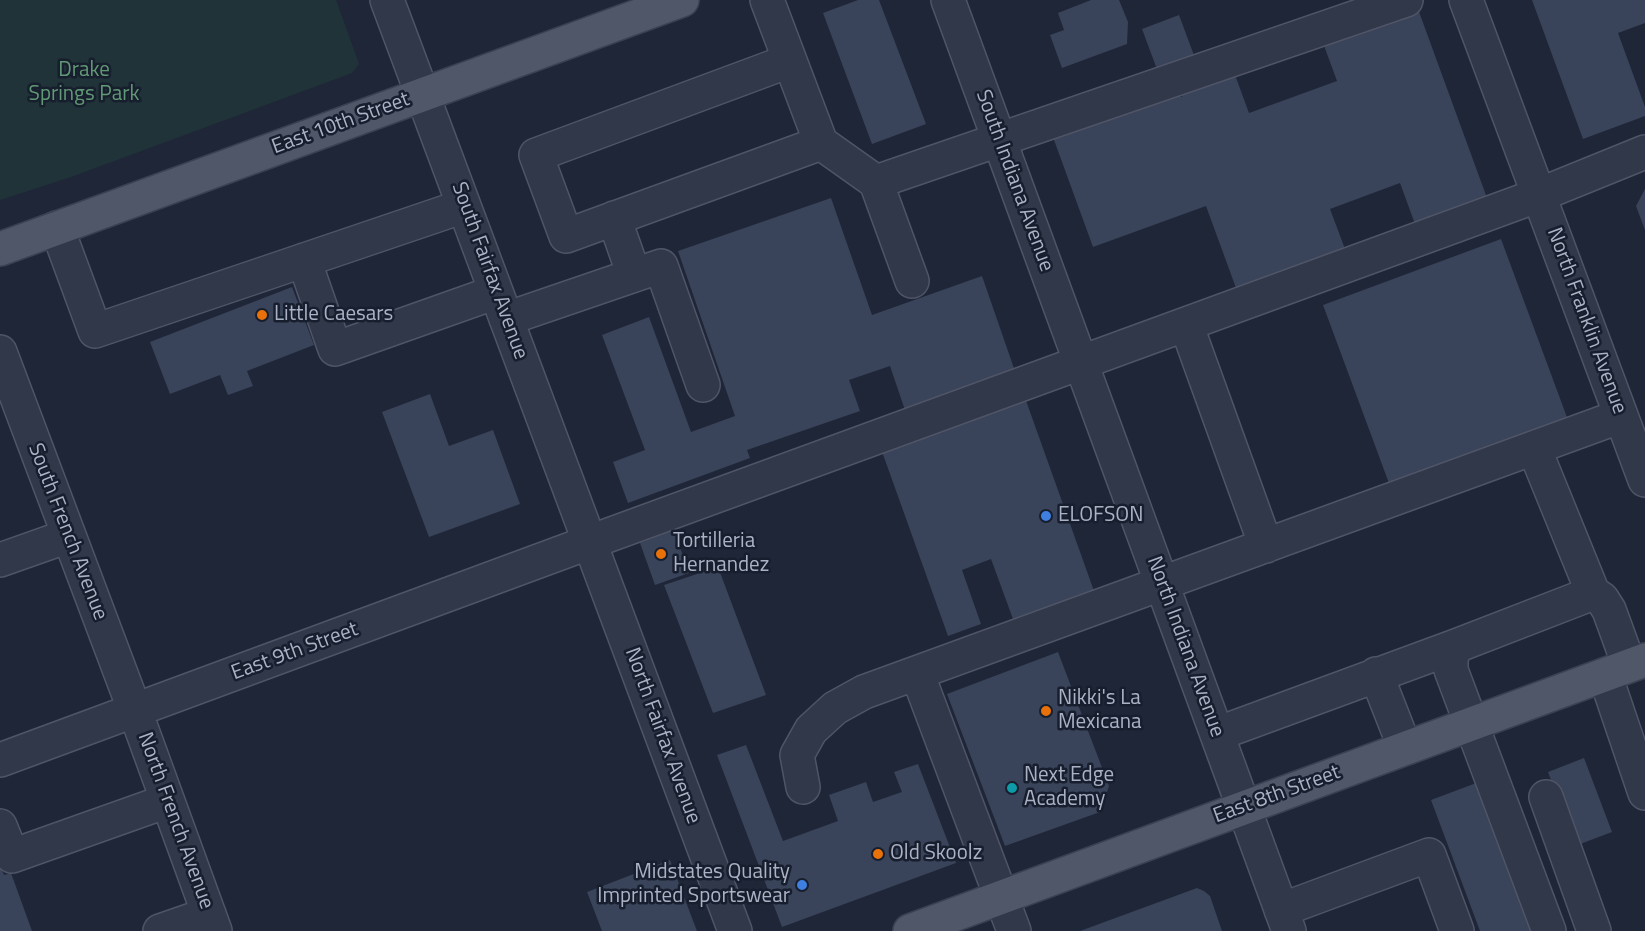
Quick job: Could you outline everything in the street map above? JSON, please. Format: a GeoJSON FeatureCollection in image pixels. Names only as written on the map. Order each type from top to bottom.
{"type":"FeatureCollection","features":[{"type":"Feature","properties":{"kind":"main road","name":"East 10th Street"},"geometry":{"type":"LineString","coordinates":[[0,249],[422,93],[682,0]]}},
{"type":"Feature","properties":{"kind":"main road","name":"East 8th Street"},"geometry":{"type":"LineString","coordinates":[[910,931],[1626,667]]}},
{"type":"Feature","properties":{"kind":"street","name":"South Fairfax Avenue"},"geometry":{"type":"LineString","coordinates":[[387,0],[590,542]]}},
{"type":"Feature","properties":{"kind":"street"},"geometry":{"type":"LineString","coordinates":[[766,0],[821,143],[876,182],[912,281]]}},
{"type":"Feature","properties":{"kind":"street","name":"South Indiana Avenue"},"geometry":{"type":"LineString","coordinates":[[948,0],[1080,363]]}},
{"type":"Feature","properties":{"kind":"street"},"geometry":{"type":"LineString","coordinates":[[876,182],[1406,0]]}},
{"type":"Feature","properties":{"kind":"street","name":"North Franklin Avenue"},"geometry":{"type":"LineString","coordinates":[[1466,0],[1645,480]]}},
{"type":"Feature","properties":{"kind":"street"},"geometry":{"type":"LineString","coordinates":[[789,62],[536,155],[566,236],[821,143]]}},
{"type":"Feature","properties":{"kind":"street","name":"East 9th Street"},"geometry":{"type":"LineString","coordinates":[[0,760],[1539,195],[1645,152]]}},
{"type":"Feature","properties":{"kind":"street"},"geometry":{"type":"LineString","coordinates":[[57,228],[95,331],[464,206]]}},
{"type":"Feature","properties":{"kind":"street"},"geometry":{"type":"LineString","coordinates":[[614,218],[634,275]]}},
{"type":"Feature","properties":{"kind":"street"},"geometry":{"type":"LineString","coordinates":[[304,260],[335,349],[501,305],[634,275],[661,266],[703,385]]}},
{"type":"Feature","properties":{"kind":"street"},"geometry":{"type":"LineString","coordinates":[[1186,324],[1266,546]]}},
{"type":"Feature","properties":{"kind":"street","name":"North Indiana Avenue"},"geometry":{"type":"LineString","coordinates":[[1080,363],[1285,920]]}},
{"type":"Feature","properties":{"kind":"street","name":"South French Avenue"},"geometry":{"type":"LineString","coordinates":[[2,364],[135,711]]}},
{"type":"Feature","properties":{"kind":"street"},"geometry":{"type":"LineString","coordinates":[[803,786],[797,754],[811,729],[835,708],[854,697],[1621,416]]}},
{"type":"Feature","properties":{"kind":"street"},"geometry":{"type":"LineString","coordinates":[[1534,448],[1593,592],[1602,599],[1609,610],[1626,667],[1645,793]]}},
{"type":"Feature","properties":{"kind":"street"},"geometry":{"type":"LineString","coordinates":[[0,560],[68,536]]}},
{"type":"Feature","properties":{"kind":"street","name":"North Fairfax Avenue"},"geometry":{"type":"LineString","coordinates":[[590,542],[735,931]]}},
{"type":"Feature","properties":{"kind":"street"},"geometry":{"type":"LineString","coordinates":[[1217,734],[1456,646],[1593,592]]}},
{"type":"Feature","properties":{"kind":"street"},"geometry":{"type":"LineString","coordinates":[[1456,646],[1451,658],[1451,670],[1550,931],[1591,923],[1546,797]]}},
{"type":"Feature","properties":{"kind":"street"},"geometry":{"type":"LineString","coordinates":[[917,673],[1014,931]]}},
{"type":"Feature","properties":{"kind":"street"},"geometry":{"type":"LineString","coordinates":[[1376,674],[1405,748]]}},
{"type":"Feature","properties":{"kind":"street","name":"North French Avenue"},"geometry":{"type":"LineString","coordinates":[[135,711],[212,922]]}},
{"type":"Feature","properties":{"kind":"street"},"geometry":{"type":"LineString","coordinates":[[0,826],[12,856],[167,801]]}},
{"type":"Feature","properties":{"kind":"street"},"geometry":{"type":"LineString","coordinates":[[1285,920],[1429,855],[1457,931]]}},
{"type":"Feature","properties":{"kind":"street"},"geometry":{"type":"LineString","coordinates":[[160,931],[212,922]]}},
{"type":"Feature","properties":{"kind":"green space","name":"Drake Springs Park"},"geometry":{"type":"Polygon","coordinates":[[[0,0],[336,0],[359,64],[352,73],[71,177],[0,200],[0,0]]]}},
{"type":"Feature","properties":{"kind":"building"},"geometry":{"type":"Polygon","coordinates":[[[858,0],[879,0],[926,124],[872,144],[823,13],[858,0]]]}},
{"type":"Feature","properties":{"kind":"building"},"geometry":{"type":"Polygon","coordinates":[[[1091,0],[1119,0],[1128,22],[1127,44],[1062,68],[1050,35],[1064,30],[1058,13],[1091,0]]]}},
{"type":"Feature","properties":{"kind":"building"},"geometry":{"type":"Polygon","coordinates":[[[1532,0],[1645,0],[1645,23],[1618,33],[1645,107],[1645,116],[1583,139],[1532,0]]]}},
{"type":"Feature","properties":{"kind":"building"},"geometry":{"type":"Polygon","coordinates":[[[1418,9],[1487,198],[1415,224],[1400,183],[1330,209],[1345,249],[1236,288],[1206,206],[1093,247],[1050,129],[1162,88],[1182,97],[1190,79],[1231,64],[1249,113],[1337,81],[1323,43],[1418,9]]]}},
{"type":"Feature","properties":{"kind":"building"},"geometry":{"type":"Polygon","coordinates":[[[1179,15],[1195,58],[1158,72],[1142,29],[1179,15]]]}},
{"type":"Feature","properties":{"kind":"building"},"geometry":{"type":"Polygon","coordinates":[[[1645,189],[1645,230],[1636,206],[1645,189]]]}},
{"type":"Feature","properties":{"kind":"building"},"geometry":{"type":"Polygon","coordinates":[[[831,198],[872,315],[982,276],[1017,377],[907,416],[890,366],[849,380],[860,411],[747,450],[750,458],[628,503],[613,462],[645,450],[602,335],[649,317],[691,432],[735,416],[678,251],[831,198]]]}},
{"type":"Feature","properties":{"kind":"building"},"geometry":{"type":"Polygon","coordinates":[[[1501,239],[1568,420],[1390,486],[1323,305],[1501,239]]]}},
{"type":"Feature","properties":{"kind":"building","name":"Little Caesars"},"geometry":{"type":"Polygon","coordinates":[[[292,287],[314,345],[247,371],[253,386],[228,395],[220,375],[170,394],[150,342],[292,287]]]}},
{"type":"Feature","properties":{"kind":"building"},"geometry":{"type":"Polygon","coordinates":[[[430,394],[449,446],[493,430],[520,504],[429,537],[382,412],[430,394]]]}},
{"type":"Feature","properties":{"kind":"building"},"geometry":{"type":"Polygon","coordinates":[[[1024,395],[1094,591],[1013,619],[991,559],[962,570],[981,624],[948,636],[880,446],[1024,395]]]}},
{"type":"Feature","properties":{"kind":"building"},"geometry":{"type":"Polygon","coordinates":[[[674,530],[689,573],[655,585],[640,543],[674,530]]]}},
{"type":"Feature","properties":{"kind":"building"},"geometry":{"type":"Polygon","coordinates":[[[718,567],[766,695],[713,713],[664,585],[718,567]]]}},
{"type":"Feature","properties":{"kind":"building"},"geometry":{"type":"Polygon","coordinates":[[[1058,652],[1109,786],[1100,812],[1005,846],[947,694],[1058,652]]]}},
{"type":"Feature","properties":{"kind":"building"},"geometry":{"type":"Polygon","coordinates":[[[746,745],[783,841],[838,821],[829,795],[866,782],[873,802],[902,792],[894,772],[918,764],[956,863],[782,927],[717,755],[746,745]]]}},
{"type":"Feature","properties":{"kind":"building"},"geometry":{"type":"Polygon","coordinates":[[[1584,758],[1612,832],[1575,846],[1548,772],[1584,758]]]}},
{"type":"Feature","properties":{"kind":"building"},"geometry":{"type":"Polygon","coordinates":[[[1487,779],[1541,931],[1480,931],[1431,800],[1487,779]]]}},
{"type":"Feature","properties":{"kind":"building"},"geometry":{"type":"Polygon","coordinates":[[[670,860],[697,931],[602,931],[587,892],[670,860]]]}},
{"type":"Feature","properties":{"kind":"building"},"geometry":{"type":"Polygon","coordinates":[[[0,866],[4,875],[11,873],[32,931],[0,931],[0,866]]]}},
{"type":"Feature","properties":{"kind":"building"},"geometry":{"type":"Polygon","coordinates":[[[1197,888],[1210,896],[1222,931],[1080,931],[1197,888]]]}},
{"type":"Feature","properties":{"kind":"place","name":"Little Caesars"},"geometry":{"type":"Point","coordinates":[262,315]}},
{"type":"Feature","properties":{"kind":"place","name":"ELOFSON"},"geometry":{"type":"Point","coordinates":[1046,516]}},
{"type":"Feature","properties":{"kind":"place","name":"Tortilleria Hernandez"},"geometry":{"type":"Point","coordinates":[661,554]}},
{"type":"Feature","properties":{"kind":"place","name":"Nikki's La Mexicana"},"geometry":{"type":"Point","coordinates":[1046,711]}},
{"type":"Feature","properties":{"kind":"place","name":"Next Edge Academy"},"geometry":{"type":"Point","coordinates":[1012,788]}},
{"type":"Feature","properties":{"kind":"place","name":"Old Skoolz"},"geometry":{"type":"Point","coordinates":[878,854]}},
{"type":"Feature","properties":{"kind":"place","name":"Midstates Quality Imprinted Sportswear"},"geometry":{"type":"Point","coordinates":[802,885]}}]}
